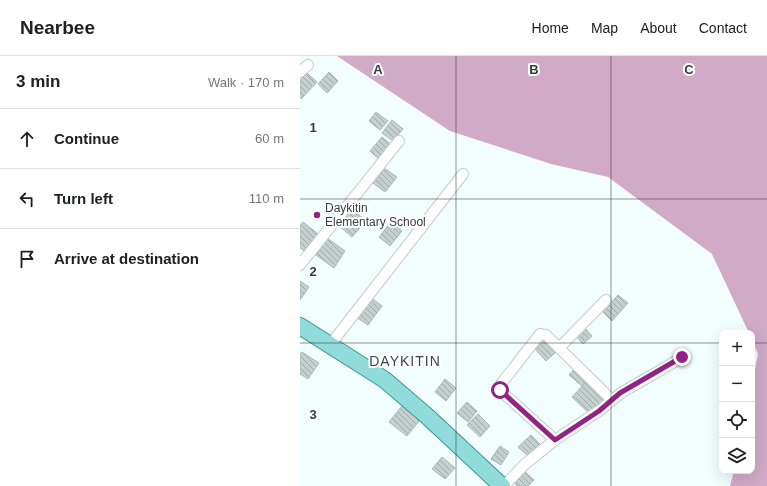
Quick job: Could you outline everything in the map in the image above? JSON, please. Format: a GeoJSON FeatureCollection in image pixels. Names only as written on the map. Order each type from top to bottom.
{"type":"FeatureCollection","features":[{"type":"Feature","properties":{"kind":"main road"},"geometry":{"type":"LineString","coordinates":[[300,326],[385,380],[503,486]]}},
{"type":"Feature","properties":{"kind":"street"},"geometry":{"type":"LineString","coordinates":[[300,72],[308,65]]}},
{"type":"Feature","properties":{"kind":"street"},"geometry":{"type":"LineString","coordinates":[[300,264],[399,141]]}},
{"type":"Feature","properties":{"kind":"street"},"geometry":{"type":"LineString","coordinates":[[330,345],[463,174]]}},
{"type":"Feature","properties":{"kind":"street"},"geometry":{"type":"LineString","coordinates":[[559,348],[606,300]]}},
{"type":"Feature","properties":{"kind":"street"},"geometry":{"type":"LineString","coordinates":[[555,440],[500,390],[502,384],[540,334],[546,335],[612,400]]}},
{"type":"Feature","properties":{"kind":"street"},"geometry":{"type":"LineString","coordinates":[[503,486],[524,465],[555,440],[599,411],[620,393],[682,357]]}},
{"type":"Feature","properties":{"kind":"shaded area"},"geometry":{"type":"Polygon","coordinates":[[[337,56],[767,56],[767,486],[730,486],[733,474],[755,474],[755,369],[758,354],[755,347],[755,330],[748,330],[712,254],[608,177],[551,164],[450,131],[337,56]]]}},
{"type":"Feature","properties":{"kind":"building"},"geometry":{"type":"Polygon","coordinates":[[[329,72],[338,81],[327,93],[318,84],[329,72]]]}},
{"type":"Feature","properties":{"kind":"building"},"geometry":{"type":"Polygon","coordinates":[[[307,73],[317,82],[301,99],[300,80],[307,73]]]}},
{"type":"Feature","properties":{"kind":"building"},"geometry":{"type":"Polygon","coordinates":[[[376,112],[388,121],[380,130],[369,121],[376,112]]]}},
{"type":"Feature","properties":{"kind":"building"},"geometry":{"type":"Polygon","coordinates":[[[392,120],[403,129],[393,141],[382,133],[392,120]]]}},
{"type":"Feature","properties":{"kind":"building"},"geometry":{"type":"Polygon","coordinates":[[[382,137],[393,146],[380,160],[370,151],[382,137]]]}},
{"type":"Feature","properties":{"kind":"building"},"geometry":{"type":"Polygon","coordinates":[[[384,168],[397,177],[385,192],[373,183],[384,168]]]}},
{"type":"Feature","properties":{"kind":"building"},"geometry":{"type":"Polygon","coordinates":[[[352,209],[366,221],[352,237],[338,225],[352,209]]]}},
{"type":"Feature","properties":{"kind":"building"},"geometry":{"type":"Polygon","coordinates":[[[303,222],[318,234],[304,251],[300,248],[300,226],[303,222]]]}},
{"type":"Feature","properties":{"kind":"building"},"geometry":{"type":"Polygon","coordinates":[[[391,222],[402,231],[390,246],[379,237],[391,222]]]}},
{"type":"Feature","properties":{"kind":"building"},"geometry":{"type":"Polygon","coordinates":[[[327,238],[345,251],[334,268],[316,255],[327,238]]]}},
{"type":"Feature","properties":{"kind":"building"},"geometry":{"type":"Polygon","coordinates":[[[300,281],[309,287],[300,300],[300,281]]]}},
{"type":"Feature","properties":{"kind":"building"},"geometry":{"type":"Polygon","coordinates":[[[618,295],[628,303],[612,321],[603,312],[618,295]]]}},
{"type":"Feature","properties":{"kind":"building"},"geometry":{"type":"Polygon","coordinates":[[[370,297],[382,306],[368,325],[356,317],[370,297]]]}},
{"type":"Feature","properties":{"kind":"building"},"geometry":{"type":"Polygon","coordinates":[[[584,327],[592,336],[583,344],[575,335],[584,327]]]}},
{"type":"Feature","properties":{"kind":"building"},"geometry":{"type":"Polygon","coordinates":[[[544,341],[555,353],[546,361],[535,349],[544,341]]]}},
{"type":"Feature","properties":{"kind":"building"},"geometry":{"type":"Polygon","coordinates":[[[302,352],[319,363],[308,379],[300,374],[300,355],[302,352]]]}},
{"type":"Feature","properties":{"kind":"building"},"geometry":{"type":"Polygon","coordinates":[[[576,367],[588,378],[582,386],[569,375],[576,367]]]}},
{"type":"Feature","properties":{"kind":"building"},"geometry":{"type":"Polygon","coordinates":[[[445,379],[456,388],[446,401],[435,392],[445,379]]]}},
{"type":"Feature","properties":{"kind":"building"},"geometry":{"type":"Polygon","coordinates":[[[586,382],[605,401],[591,415],[572,397],[586,382]]]}},
{"type":"Feature","properties":{"kind":"building"},"geometry":{"type":"Polygon","coordinates":[[[467,402],[477,411],[468,422],[457,413],[467,402]]]}},
{"type":"Feature","properties":{"kind":"building"},"geometry":{"type":"Polygon","coordinates":[[[402,406],[420,420],[407,436],[389,422],[402,406]]]}},
{"type":"Feature","properties":{"kind":"building"},"geometry":{"type":"Polygon","coordinates":[[[478,414],[490,426],[480,437],[467,425],[478,414]]]}},
{"type":"Feature","properties":{"kind":"building"},"geometry":{"type":"Polygon","coordinates":[[[531,435],[541,445],[529,457],[518,447],[531,435]]]}},
{"type":"Feature","properties":{"kind":"building"},"geometry":{"type":"Polygon","coordinates":[[[500,446],[509,452],[501,465],[491,459],[500,446]]]}},
{"type":"Feature","properties":{"kind":"building"},"geometry":{"type":"Polygon","coordinates":[[[442,457],[455,468],[445,479],[432,469],[442,457]]]}},
{"type":"Feature","properties":{"kind":"building"},"geometry":{"type":"Polygon","coordinates":[[[522,469],[534,480],[528,486],[517,486],[512,481],[522,469]]]}},
{"type":"Feature","properties":{"kind":"place","name":"Daykitin Elementary School"},"geometry":{"type":"Point","coordinates":[317,215]}},
{"type":"Feature","properties":{"kind":"district","name":"DAYKITIN"},"geometry":{"type":"Point","coordinates":[405,361]}},
{"type":"Feature","properties":{"kind":"route"},"geometry":{"type":"LineString","coordinates":[[500,390],[555,440],[599,411],[620,393],[682,357]]}}]}
